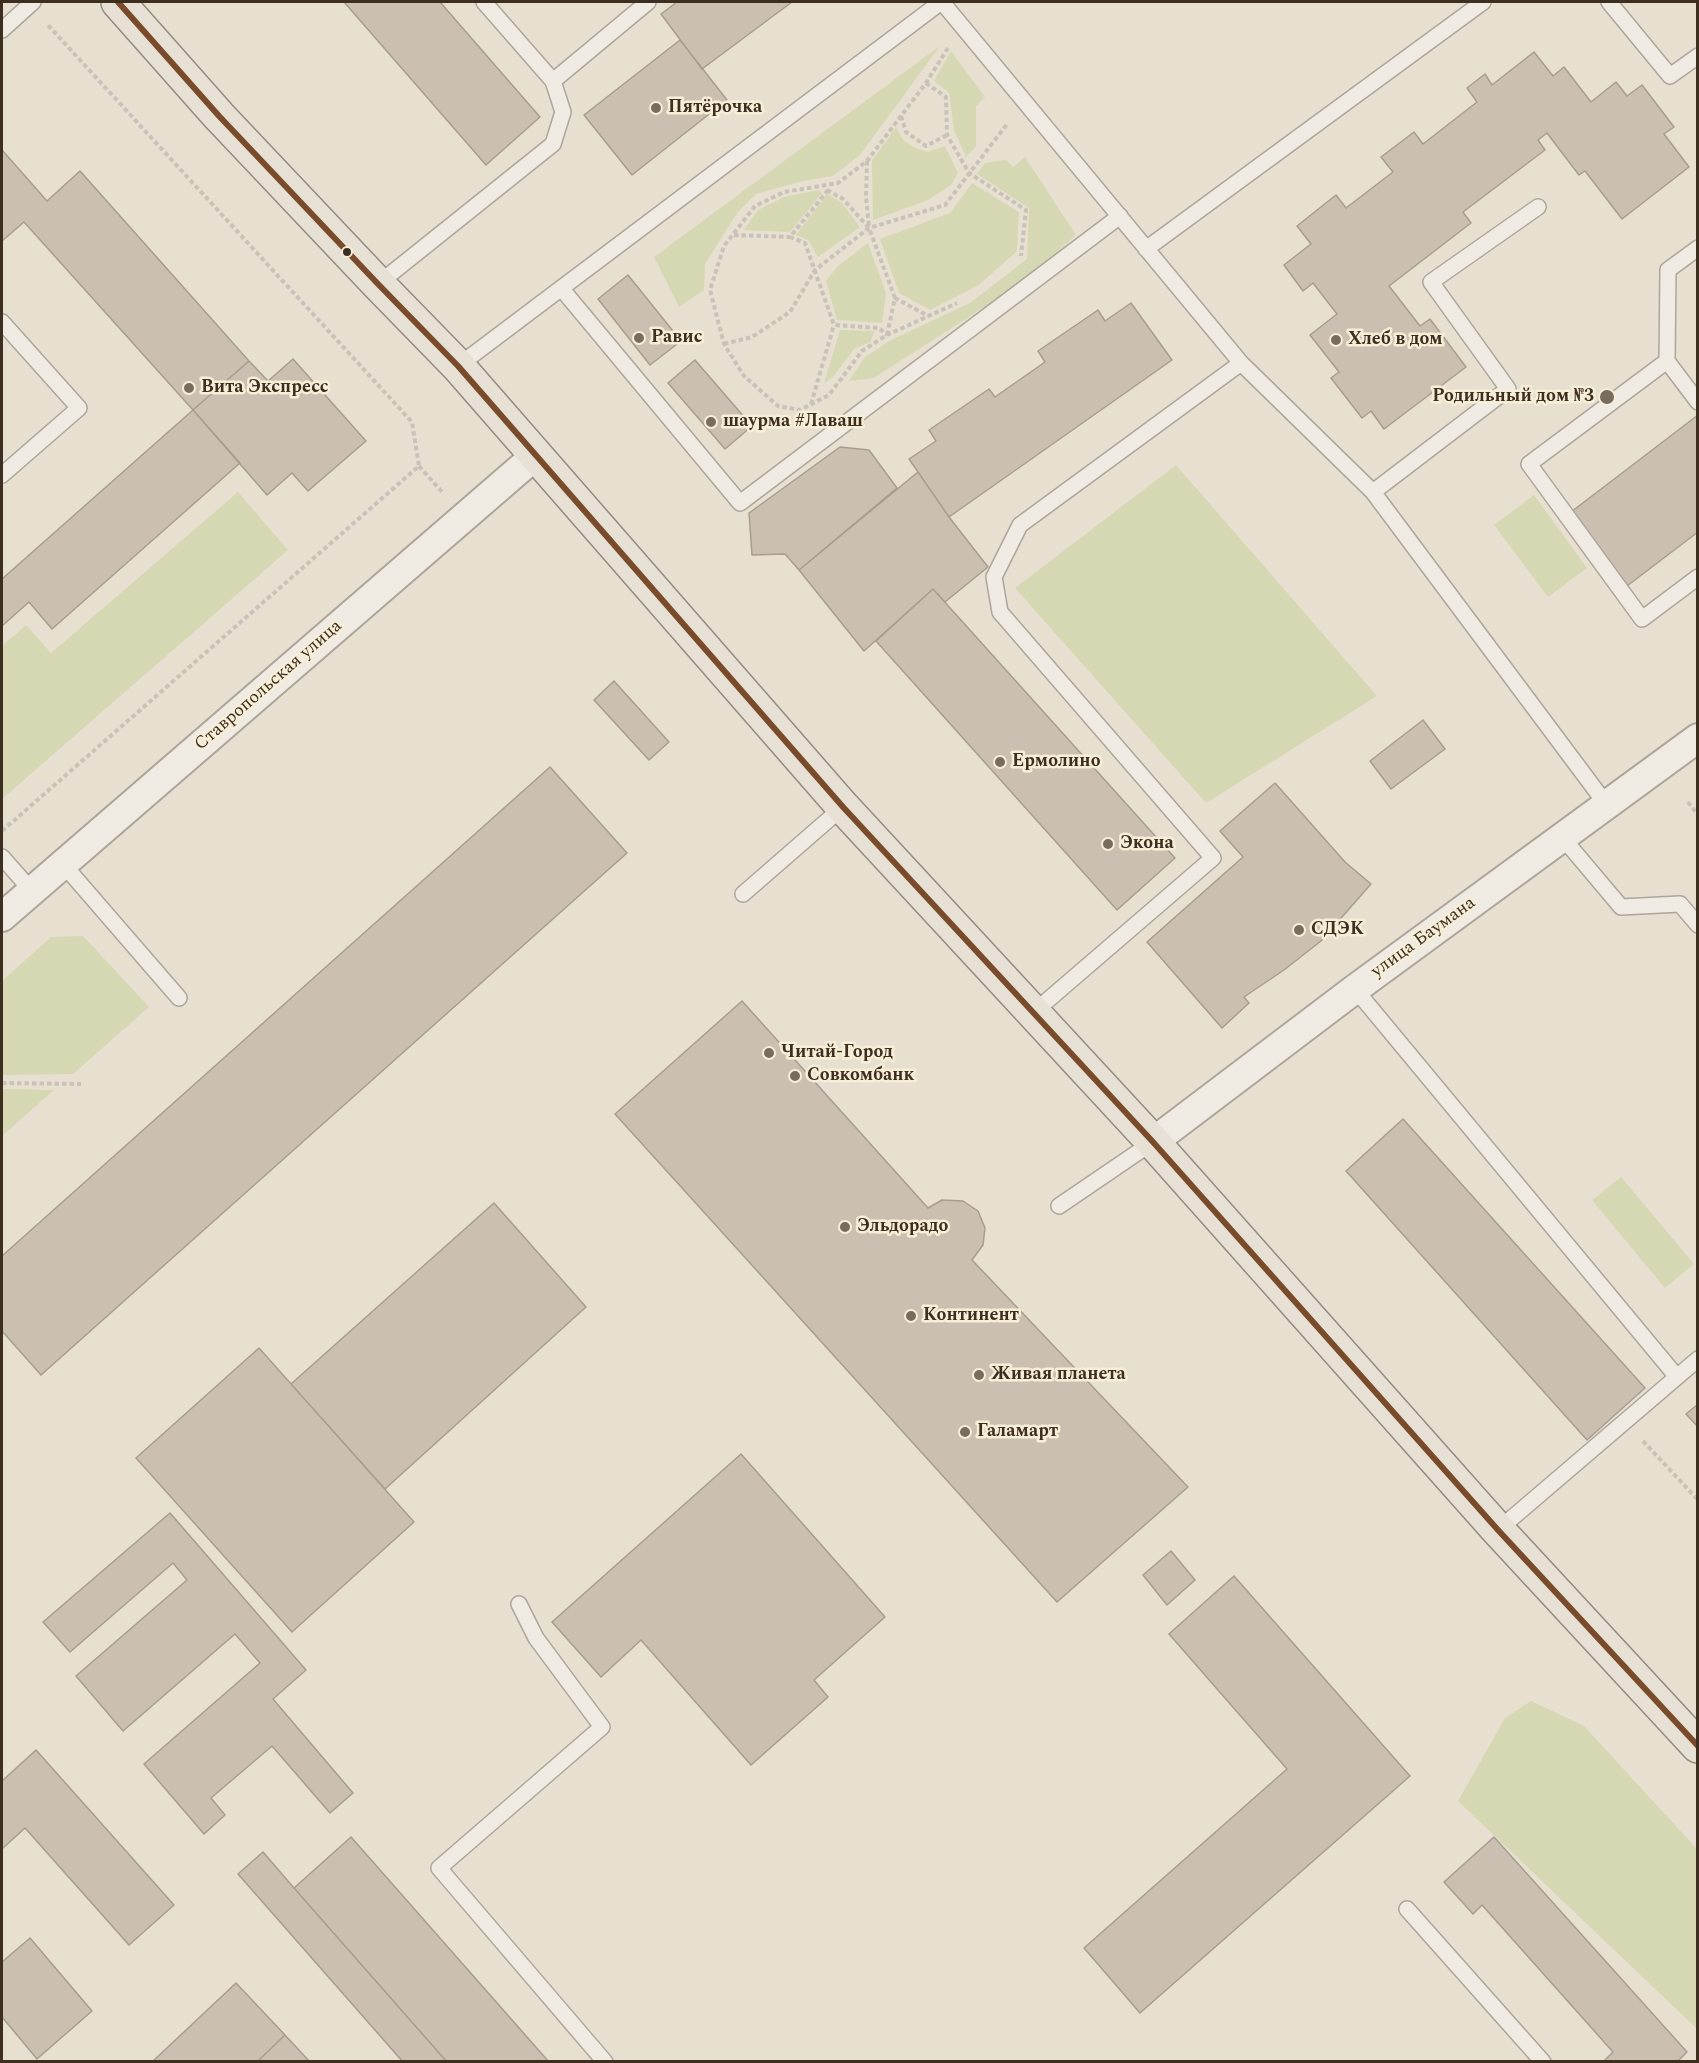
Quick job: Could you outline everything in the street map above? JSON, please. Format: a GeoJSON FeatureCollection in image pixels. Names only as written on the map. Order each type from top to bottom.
{"type":"FeatureCollection","features":[{"type":"Feature","properties":{"kind":"main road"},"geometry":{"type":"LineString","coordinates":[[118,2],[219,116],[458,366],[843,807],[1153,1142],[1498,1530],[1698,1746]]}},
{"type":"Feature","properties":{"kind":"street","name":"Ставропольская улица"},"geometry":{"type":"LineString","coordinates":[[2,917],[536,455]]}},
{"type":"Feature","properties":{"kind":"street","name":"улица Баумана"},"geometry":{"type":"LineString","coordinates":[[1153,1142],[1355,989],[1698,738]]}},
{"type":"Feature","properties":{"kind":"lane"},"geometry":{"type":"LineString","coordinates":[[378,284],[553,144],[563,112],[553,81],[484,2]]}},
{"type":"Feature","properties":{"kind":"lane"},"geometry":{"type":"LineString","coordinates":[[553,81],[648,2]]}},
{"type":"Feature","properties":{"kind":"lane"},"geometry":{"type":"LineString","coordinates":[[458,366],[942,2],[1241,363],[1373,492],[1606,804]]}},
{"type":"Feature","properties":{"kind":"lane"},"geometry":{"type":"LineString","coordinates":[[1146,249],[1483,2]]}},
{"type":"Feature","properties":{"kind":"lane"},"geometry":{"type":"LineString","coordinates":[[1609,2],[1670,76],[1698,56]]}},
{"type":"Feature","properties":{"kind":"lane"},"geometry":{"type":"LineString","coordinates":[[2,30],[32,3]]}},
{"type":"Feature","properties":{"kind":"lane"},"geometry":{"type":"LineString","coordinates":[[1373,492],[1508,389],[1431,282],[1538,207]]}},
{"type":"Feature","properties":{"kind":"lane"},"geometry":{"type":"LineString","coordinates":[[561,288],[740,503],[1120,216]]}},
{"type":"Feature","properties":{"kind":"lane"},"geometry":{"type":"LineString","coordinates":[[1698,248],[1668,270],[1667,361],[1698,402]]}},
{"type":"Feature","properties":{"kind":"lane"},"geometry":{"type":"LineString","coordinates":[[2,322],[79,408],[2,475]]}},
{"type":"Feature","properties":{"kind":"lane"},"geometry":{"type":"LineString","coordinates":[[1667,361],[1529,464],[1642,619],[1698,577]]}},
{"type":"Feature","properties":{"kind":"lane"},"geometry":{"type":"LineString","coordinates":[[1034,1012],[1213,858],[1000,612],[994,577],[1020,525],[1241,363]]}},
{"type":"Feature","properties":{"kind":"lane"},"geometry":{"type":"LineString","coordinates":[[743,894],[843,807]]}},
{"type":"Feature","properties":{"kind":"lane"},"geometry":{"type":"LineString","coordinates":[[1562,837],[1621,907],[1680,904],[1698,925]]}},
{"type":"Feature","properties":{"kind":"lane"},"geometry":{"type":"LineString","coordinates":[[2,857],[31,890]]}},
{"type":"Feature","properties":{"kind":"lane"},"geometry":{"type":"LineString","coordinates":[[63,864],[178,998]]}},
{"type":"Feature","properties":{"kind":"lane"},"geometry":{"type":"LineString","coordinates":[[1355,989],[1677,1377]]}},
{"type":"Feature","properties":{"kind":"lane"},"geometry":{"type":"LineString","coordinates":[[1059,1206],[1153,1142]]}},
{"type":"Feature","properties":{"kind":"lane"},"geometry":{"type":"LineString","coordinates":[[1498,1530],[1698,1359]]}},
{"type":"Feature","properties":{"kind":"lane"},"geometry":{"type":"LineString","coordinates":[[519,1604],[536,1638],[602,1727],[439,1868],[605,2061]]}},
{"type":"Feature","properties":{"kind":"lane"},"geometry":{"type":"LineString","coordinates":[[1407,1909],[1543,2061]]}},
{"type":"Feature","properties":{"kind":"path"},"geometry":{"type":"LineString","coordinates":[[2,832],[419,466],[412,422],[32,3]]}},
{"type":"Feature","properties":{"kind":"path"},"geometry":{"type":"LineString","coordinates":[[960,302],[887,335],[862,351],[828,395],[800,410],[778,406],[744,376],[724,344],[710,290],[724,246],[755,206],[784,192],[838,183],[867,161],[926,82],[962,25]]}},
{"type":"Feature","properties":{"kind":"path"},"geometry":{"type":"LineString","coordinates":[[926,82],[946,96],[947,135],[969,173],[1026,210],[1021,257]]}},
{"type":"Feature","properties":{"kind":"path"},"geometry":{"type":"LineString","coordinates":[[724,344],[752,337],[790,312],[815,270],[869,228],[945,205],[1024,101]]}},
{"type":"Feature","properties":{"kind":"path"},"geometry":{"type":"LineString","coordinates":[[901,116],[906,132],[926,146],[947,135]]}},
{"type":"Feature","properties":{"kind":"path"},"geometry":{"type":"LineString","coordinates":[[867,161],[866,197],[869,228],[895,297],[887,335]]}},
{"type":"Feature","properties":{"kind":"path"},"geometry":{"type":"LineString","coordinates":[[823,187],[843,199],[869,228]]}},
{"type":"Feature","properties":{"kind":"path"},"geometry":{"type":"LineString","coordinates":[[790,237],[828,190]]}},
{"type":"Feature","properties":{"kind":"path"},"geometry":{"type":"LineString","coordinates":[[733,235],[790,237],[806,243],[834,325],[811,404]]}},
{"type":"Feature","properties":{"kind":"path"},"geometry":{"type":"LineString","coordinates":[[895,297],[928,317]]}},
{"type":"Feature","properties":{"kind":"path"},"geometry":{"type":"LineString","coordinates":[[834,325],[879,328],[887,335]]}},
{"type":"Feature","properties":{"kind":"path"},"geometry":{"type":"LineString","coordinates":[[1688,802],[1698,815]]}},
{"type":"Feature","properties":{"kind":"path"},"geometry":{"type":"LineString","coordinates":[[2,1083],[81,1084]]}},
{"type":"Feature","properties":{"kind":"path"},"geometry":{"type":"LineString","coordinates":[[1624,1422],[1698,1500]]}},
{"type":"Feature","properties":{"kind":"green space"},"geometry":{"type":"Polygon","coordinates":[[[940,46],[860,155],[833,176],[803,181],[756,194],[738,212],[705,264],[704,290],[679,307],[654,257],[940,46]]]}},
{"type":"Feature","properties":{"kind":"green space"},"geometry":{"type":"Polygon","coordinates":[[[951,51],[985,97],[976,106],[976,146],[966,157],[954,130],[949,93],[934,81],[951,51]]]}},
{"type":"Feature","properties":{"kind":"green space"},"geometry":{"type":"Polygon","coordinates":[[[896,127],[903,140],[913,147],[928,152],[945,146],[958,173],[951,185],[928,200],[873,220],[872,161],[896,127]]]}},
{"type":"Feature","properties":{"kind":"green space"},"geometry":{"type":"Polygon","coordinates":[[[1025,157],[1076,235],[1026,280],[874,378],[849,381],[864,358],[889,341],[970,303],[1027,259],[1029,208],[977,174],[985,163],[1006,160],[1013,167],[1025,157]]]}},
{"type":"Feature","properties":{"kind":"green space"},"geometry":{"type":"Polygon","coordinates":[[[972,183],[1019,212],[1017,251],[979,285],[930,310],[899,293],[880,239],[950,213],[972,183]]]}},
{"type":"Feature","properties":{"kind":"green space"},"geometry":{"type":"Polygon","coordinates":[[[818,190],[822,193],[790,232],[744,230],[758,210],[784,197],[818,190]]]}},
{"type":"Feature","properties":{"kind":"green space"},"geometry":{"type":"Polygon","coordinates":[[[827,194],[841,202],[860,227],[818,257],[808,240],[796,235],[827,194]]]}},
{"type":"Feature","properties":{"kind":"green space"},"geometry":{"type":"Polygon","coordinates":[[[868,243],[886,293],[882,323],[837,320],[826,281],[838,266],[868,243]]]}},
{"type":"Feature","properties":{"kind":"green space"},"geometry":{"type":"Polygon","coordinates":[[[840,330],[875,331],[870,342],[854,349],[833,377],[824,383],[840,330]]]}},
{"type":"Feature","properties":{"kind":"green space"},"geometry":{"type":"Polygon","coordinates":[[[1176,465],[1377,696],[1206,803],[1015,588],[1176,465]]]}},
{"type":"Feature","properties":{"kind":"green space"},"geometry":{"type":"Polygon","coordinates":[[[238,492],[288,550],[2,799],[2,646],[26,625],[51,653],[238,492]]]}},
{"type":"Feature","properties":{"kind":"green space"},"geometry":{"type":"Polygon","coordinates":[[[1534,495],[1587,568],[1548,597],[1494,525],[1534,495]]]}},
{"type":"Feature","properties":{"kind":"green space"},"geometry":{"type":"Polygon","coordinates":[[[83,936],[149,1007],[73,1074],[2,1075],[2,981],[51,937],[83,936]]]}},
{"type":"Feature","properties":{"kind":"green space"},"geometry":{"type":"Polygon","coordinates":[[[2,1089],[54,1090],[2,1136],[2,1089]]]}},
{"type":"Feature","properties":{"kind":"green space"},"geometry":{"type":"Polygon","coordinates":[[[1621,1177],[1694,1264],[1665,1288],[1592,1200],[1621,1177]]]}},
{"type":"Feature","properties":{"kind":"green space"},"geometry":{"type":"Polygon","coordinates":[[[1531,1701],[1584,1726],[1697,1849],[1697,2029],[1458,1801],[1505,1718],[1531,1701]]]}},
{"type":"Feature","properties":{"kind":"building"},"geometry":{"type":"Polygon","coordinates":[[[344,2],[440,2],[540,117],[486,165],[344,2]]]}},
{"type":"Feature","properties":{"kind":"building"},"geometry":{"type":"Polygon","coordinates":[[[677,2],[792,2],[702,69],[661,14],[677,2]]]}},
{"type":"Feature","properties":{"kind":"building","name":"Пятёрочка"},"geometry":{"type":"Polygon","coordinates":[[[680,40],[727,100],[632,175],[584,115],[680,40]]]}},
{"type":"Feature","properties":{"kind":"building"},"geometry":{"type":"Polygon","coordinates":[[[1534,52],[1553,76],[1564,67],[1591,102],[1616,82],[1627,96],[1642,85],[1674,127],[1664,134],[1689,167],[1622,219],[1585,171],[1579,175],[1547,133],[1538,140],[1545,150],[1463,212],[1471,223],[1389,286],[1420,326],[1430,319],[1466,367],[1384,429],[1371,411],[1362,418],[1331,378],[1339,372],[1310,335],[1337,314],[1313,283],[1303,291],[1284,265],[1311,244],[1297,226],[1336,195],[1346,208],[1393,172],[1381,157],[1414,132],[1423,144],[1477,102],[1467,88],[1485,74],[1492,85],[1534,52]]]}},
{"type":"Feature","properties":{"kind":"building"},"geometry":{"type":"Polygon","coordinates":[[[2,150],[47,201],[80,171],[249,361],[193,410],[24,222],[2,241],[2,150]]]}},
{"type":"Feature","properties":{"kind":"building"},"geometry":{"type":"Polygon","coordinates":[[[628,275],[681,341],[650,365],[598,299],[628,275]]]}},
{"type":"Feature","properties":{"kind":"building"},"geometry":{"type":"Polygon","coordinates":[[[1131,303],[1172,360],[949,517],[909,459],[936,441],[929,430],[989,389],[995,397],[1045,362],[1038,351],[1098,310],[1105,321],[1131,303]]]}},
{"type":"Feature","properties":{"kind":"building"},"geometry":{"type":"Polygon","coordinates":[[[293,359],[366,441],[308,491],[292,473],[267,495],[193,410],[249,361],[268,381],[293,359]]]}},
{"type":"Feature","properties":{"kind":"building"},"geometry":{"type":"Polygon","coordinates":[[[695,360],[752,426],[725,449],[668,383],[695,360]]]}},
{"type":"Feature","properties":{"kind":"building"},"geometry":{"type":"Polygon","coordinates":[[[193,410],[240,463],[52,629],[29,602],[2,626],[2,579],[193,410]]]}},
{"type":"Feature","properties":{"kind":"building"},"geometry":{"type":"Polygon","coordinates":[[[1698,415],[1698,532],[1627,586],[1571,512],[1698,415]]]}},
{"type":"Feature","properties":{"kind":"building"},"geometry":{"type":"Polygon","coordinates":[[[840,447],[869,450],[897,488],[799,570],[785,554],[752,555],[749,513],[840,447]]]}},
{"type":"Feature","properties":{"kind":"building"},"geometry":{"type":"Polygon","coordinates":[[[918,472],[988,567],[945,602],[933,589],[864,651],[799,570],[918,472]]]}},
{"type":"Feature","properties":{"kind":"building"},"geometry":{"type":"Polygon","coordinates":[[[933,589],[1175,858],[1117,910],[876,641],[933,589]]]}},
{"type":"Feature","properties":{"kind":"building"},"geometry":{"type":"Polygon","coordinates":[[[614,681],[669,742],[649,760],[594,700],[614,681]]]}},
{"type":"Feature","properties":{"kind":"building"},"geometry":{"type":"Polygon","coordinates":[[[1423,720],[1445,749],[1391,789],[1370,761],[1423,720]]]}},
{"type":"Feature","properties":{"kind":"building"},"geometry":{"type":"Polygon","coordinates":[[[550,767],[627,853],[41,1375],[2,1331],[2,1256],[550,767]]]}},
{"type":"Feature","properties":{"kind":"building"},"geometry":{"type":"Polygon","coordinates":[[[1275,783],[1345,862],[1371,884],[1321,941],[1244,997],[1249,1003],[1222,1028],[1147,942],[1243,857],[1220,831],[1275,783]]]}},
{"type":"Feature","properties":{"kind":"building","name":"Континент"},"geometry":{"type":"Polygon","coordinates":[[[742,1001],[928,1208],[942,1200],[963,1201],[978,1211],[985,1228],[983,1245],[972,1260],[1188,1487],[1057,1602],[615,1114],[742,1001]]]}},
{"type":"Feature","properties":{"kind":"building"},"geometry":{"type":"Polygon","coordinates":[[[1403,1119],[1645,1388],[1587,1440],[1346,1171],[1403,1119]]]}},
{"type":"Feature","properties":{"kind":"building"},"geometry":{"type":"Polygon","coordinates":[[[494,1203],[586,1307],[385,1489],[291,1384],[494,1203]]]}},
{"type":"Feature","properties":{"kind":"building"},"geometry":{"type":"Polygon","coordinates":[[[259,1348],[414,1522],[292,1632],[136,1458],[259,1348]]]}},
{"type":"Feature","properties":{"kind":"building"},"geometry":{"type":"Polygon","coordinates":[[[1698,1404],[1698,1427],[1686,1414],[1698,1404]]]}},
{"type":"Feature","properties":{"kind":"building"},"geometry":{"type":"Polygon","coordinates":[[[741,1454],[885,1617],[814,1680],[828,1697],[751,1765],[641,1640],[601,1677],[552,1622],[741,1454]]]}},
{"type":"Feature","properties":{"kind":"building"},"geometry":{"type":"Polygon","coordinates":[[[170,1513],[306,1670],[273,1699],[353,1793],[330,1813],[272,1746],[211,1798],[225,1815],[204,1834],[144,1764],[260,1663],[235,1634],[123,1731],[76,1676],[187,1580],[173,1563],[70,1652],[43,1622],[170,1513]]]}},
{"type":"Feature","properties":{"kind":"building"},"geometry":{"type":"Polygon","coordinates":[[[1171,1551],[1195,1580],[1167,1605],[1143,1575],[1171,1551]]]}},
{"type":"Feature","properties":{"kind":"building"},"geometry":{"type":"Polygon","coordinates":[[[1234,1576],[1410,1776],[1140,2013],[1084,1948],[1287,1769],[1169,1634],[1234,1576]]]}},
{"type":"Feature","properties":{"kind":"building"},"geometry":{"type":"Polygon","coordinates":[[[36,1750],[174,1905],[129,1945],[25,1828],[2,1849],[2,1781],[36,1750]]]}},
{"type":"Feature","properties":{"kind":"building"},"geometry":{"type":"Polygon","coordinates":[[[351,1837],[549,2062],[447,2062],[294,1888],[351,1837]]]}},
{"type":"Feature","properties":{"kind":"building"},"geometry":{"type":"Polygon","coordinates":[[[1494,1837],[1687,2052],[1677,2062],[1603,2062],[1613,2052],[1482,1905],[1473,1914],[1444,1882],[1494,1837]]]}},
{"type":"Feature","properties":{"kind":"building"},"geometry":{"type":"Polygon","coordinates":[[[263,1852],[447,2062],[403,2062],[238,1874],[263,1852]]]}},
{"type":"Feature","properties":{"kind":"building"},"geometry":{"type":"Polygon","coordinates":[[[30,1938],[92,2011],[37,2059],[2,2017],[2,1962],[30,1938]]]}},
{"type":"Feature","properties":{"kind":"building"},"geometry":{"type":"Polygon","coordinates":[[[236,1983],[285,2035],[257,2062],[152,2062],[236,1983]]]}},
{"type":"Feature","properties":{"kind":"building"},"geometry":{"type":"Polygon","coordinates":[[[285,2035],[310,2062],[257,2062],[285,2035]]]}},
{"type":"Feature","properties":{"kind":"transit line"},"geometry":{"type":"LineString","coordinates":[[118,2],[219,116],[458,366],[843,807],[1153,1142],[1498,1530],[1698,1746]]}},
{"type":"Feature","properties":{"kind":"place","name":"Пятёрочка"},"geometry":{"type":"Point","coordinates":[656,108]}},
{"type":"Feature","properties":{"kind":"place","name":"Равис"},"geometry":{"type":"Point","coordinates":[639,338]}},
{"type":"Feature","properties":{"kind":"place","name":"Хлеб в дом"},"geometry":{"type":"Point","coordinates":[1336,340]}},
{"type":"Feature","properties":{"kind":"place","name":"Вита Экспресс"},"geometry":{"type":"Point","coordinates":[189,388]}},
{"type":"Feature","properties":{"kind":"place","name":"Родильный дом №3"},"geometry":{"type":"Point","coordinates":[1607,397]}},
{"type":"Feature","properties":{"kind":"place","name":"шаурма #Лаваш"},"geometry":{"type":"Point","coordinates":[711,422]}},
{"type":"Feature","properties":{"kind":"place","name":"Ермолино"},"geometry":{"type":"Point","coordinates":[1000,762]}},
{"type":"Feature","properties":{"kind":"place","name":"Экона"},"geometry":{"type":"Point","coordinates":[1108,844]}},
{"type":"Feature","properties":{"kind":"place","name":"СДЭК"},"geometry":{"type":"Point","coordinates":[1299,930]}},
{"type":"Feature","properties":{"kind":"place","name":"Читай-Город"},"geometry":{"type":"Point","coordinates":[769,1053]}},
{"type":"Feature","properties":{"kind":"place","name":"Совкомбанк"},"geometry":{"type":"Point","coordinates":[795,1076]}},
{"type":"Feature","properties":{"kind":"place","name":"Эльдорадо"},"geometry":{"type":"Point","coordinates":[845,1227]}},
{"type":"Feature","properties":{"kind":"place","name":"Континент"},"geometry":{"type":"Point","coordinates":[911,1316]}},
{"type":"Feature","properties":{"kind":"place","name":"Живая планета"},"geometry":{"type":"Point","coordinates":[979,1375]}},
{"type":"Feature","properties":{"kind":"place","name":"Галамарт"},"geometry":{"type":"Point","coordinates":[965,1432]}}]}
